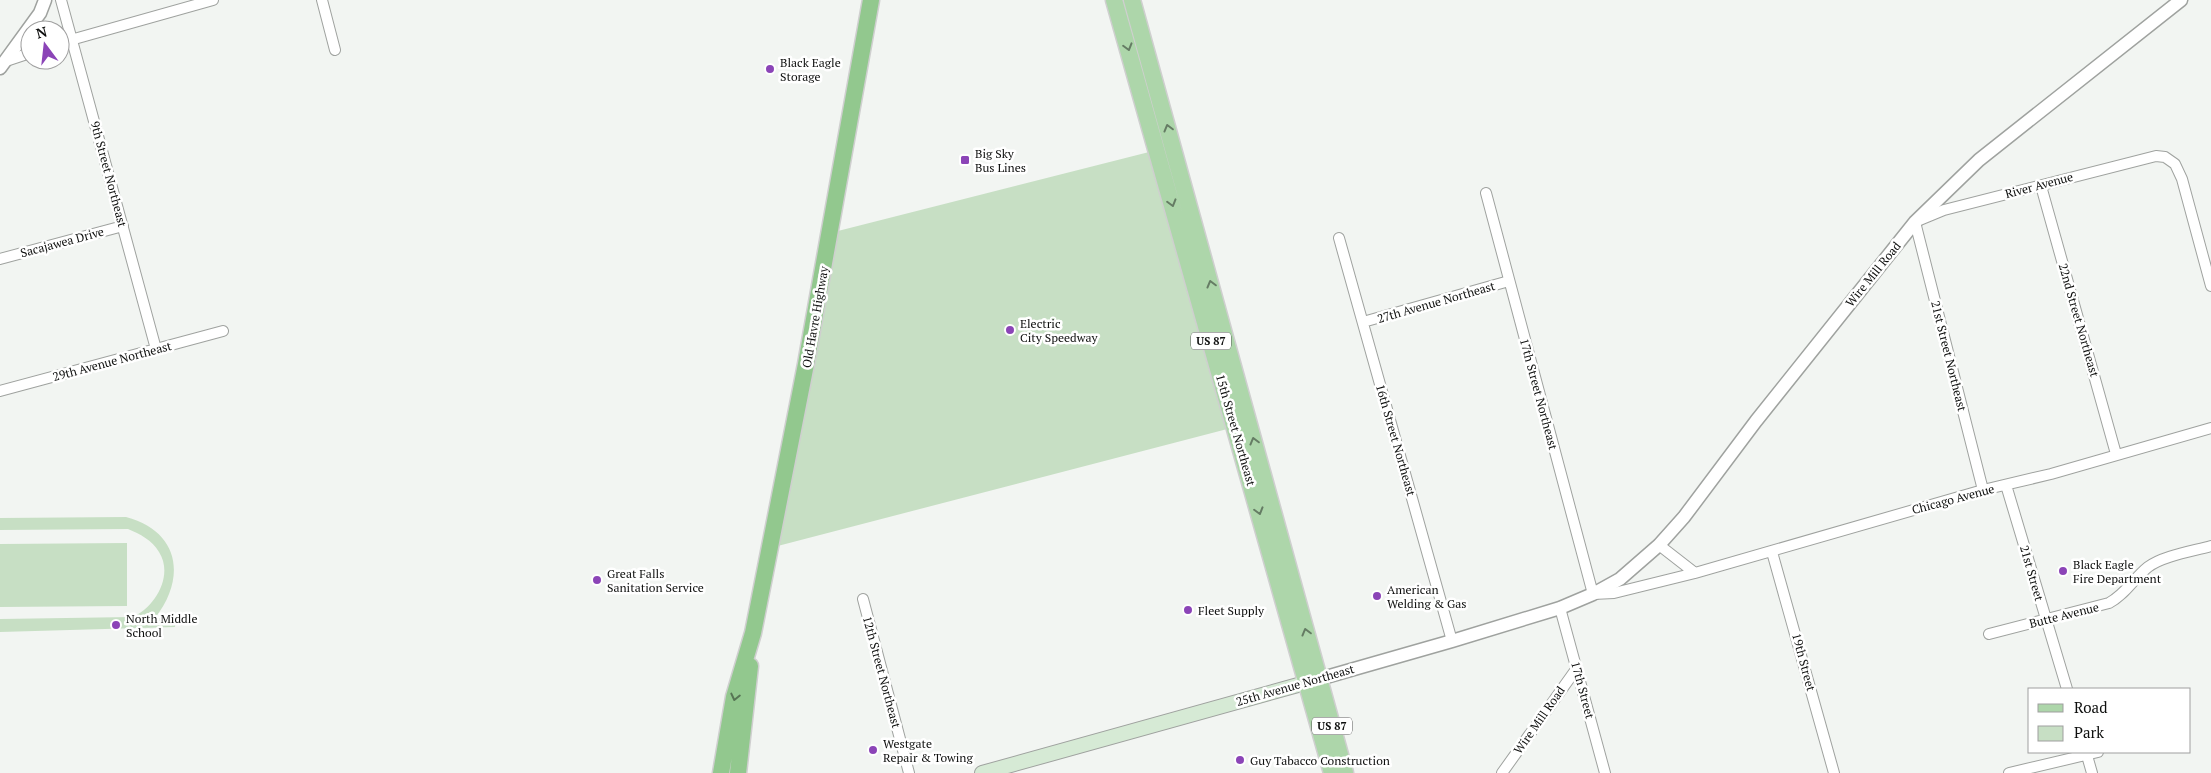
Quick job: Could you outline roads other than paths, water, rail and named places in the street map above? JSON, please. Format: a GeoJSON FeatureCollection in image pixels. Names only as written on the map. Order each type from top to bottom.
{"type":"FeatureCollection","features":[{"type":"Feature","properties":{"kind":"highway","name":"Old Havre Highway"},"geometry":{"type":"LineString","coordinates":[[721,773],[734,697],[753,633],[810,343],[871,0]]}},
{"type":"Feature","properties":{"kind":"highway","name":"Old Havre Highway"},"geometry":{"type":"LineString","coordinates":[[738,773],[748,698],[753,633]]}},
{"type":"Feature","properties":{"kind":"main road","name":"15th Street Northeast"},"geometry":{"type":"LineString","coordinates":[[1114,0],[1313,680],[1345,773]]}},
{"type":"Feature","properties":{"kind":"main road","name":"15th Street Northeast"},"geometry":{"type":"LineString","coordinates":[[1132,0],[1165,116],[1313,680],[1332,773]]}},
{"type":"Feature","properties":{"kind":"main road","name":"25th Avenue Northeast"},"geometry":{"type":"LineString","coordinates":[[982,773],[1313,680]]}},
{"type":"Feature","properties":{"kind":"street"},"geometry":{"type":"LineString","coordinates":[[3,65],[40,13],[45,0]]}},
{"type":"Feature","properties":{"kind":"street","name":"9th Street Northeast"},"geometry":{"type":"LineString","coordinates":[[61,0],[156,349]]}},
{"type":"Feature","properties":{"kind":"street"},"geometry":{"type":"LineString","coordinates":[[72,40],[197,2],[212,0]]}},
{"type":"Feature","properties":{"kind":"street"},"geometry":{"type":"LineString","coordinates":[[322,0],[335,50]]}},
{"type":"Feature","properties":{"kind":"street","name":"Wire Mill Road"},"geometry":{"type":"LineString","coordinates":[[1606,588],[1620,579],[1659,545],[1684,517],[1756,421],[1915,222],[1979,160],[2181,0]]}},
{"type":"Feature","properties":{"kind":"street"},"geometry":{"type":"LineString","coordinates":[[3,65],[20,57]]}},
{"type":"Feature","properties":{"kind":"street","name":"River Avenue"},"geometry":{"type":"LineString","coordinates":[[1915,222],[1944,210],[2156,156],[2165,157],[2175,164],[2182,179],[2211,286]]}},
{"type":"Feature","properties":{"kind":"street","name":"22nd Street Northeast"},"geometry":{"type":"LineString","coordinates":[[2041,186],[2116,454]]}},
{"type":"Feature","properties":{"kind":"street","name":"17th Street Northeast"},"geometry":{"type":"LineString","coordinates":[[1486,193],[1593,594]]}},
{"type":"Feature","properties":{"kind":"street","name":"21st Street Northeast"},"geometry":{"type":"LineString","coordinates":[[1915,222],[1983,490]]}},
{"type":"Feature","properties":{"kind":"street","name":"Sacajawea Drive"},"geometry":{"type":"LineString","coordinates":[[0,259],[123,226]]}},
{"type":"Feature","properties":{"kind":"street","name":"16th Street Northeast"},"geometry":{"type":"LineString","coordinates":[[1339,238],[1452,641]]}},
{"type":"Feature","properties":{"kind":"street","name":"27th Avenue Northeast"},"geometry":{"type":"LineString","coordinates":[[1363,322],[1509,281]]}},
{"type":"Feature","properties":{"kind":"street","name":"29th Avenue Northeast"},"geometry":{"type":"LineString","coordinates":[[0,390],[224,331]]}},
{"type":"Feature","properties":{"kind":"street","name":"Chicago Avenue"},"geometry":{"type":"LineString","coordinates":[[1593,594],[1614,593],[1695,573],[1983,490],[2051,474],[2211,428]]}},
{"type":"Feature","properties":{"kind":"street","name":"21st Street"},"geometry":{"type":"LineString","coordinates":[[2006,485],[2067,688]]}},
{"type":"Feature","properties":{"kind":"street"},"geometry":{"type":"LineString","coordinates":[[1659,545],[1695,573]]}},
{"type":"Feature","properties":{"kind":"street","name":"Butte Avenue"},"geometry":{"type":"LineString","coordinates":[[1989,634],[2109,604],[2120,598],[2148,566],[2211,546]]}},
{"type":"Feature","properties":{"kind":"street","name":"19th Street"},"geometry":{"type":"LineString","coordinates":[[1772,552],[1834,773]]}},
{"type":"Feature","properties":{"kind":"street","name":"25th Avenue Northeast"},"geometry":{"type":"LineString","coordinates":[[1313,680],[1560,608],[1606,588]]}},
{"type":"Feature","properties":{"kind":"street","name":"12th Street Northeast"},"geometry":{"type":"LineString","coordinates":[[863,600],[909,773]]}},
{"type":"Feature","properties":{"kind":"street","name":"17th Street"},"geometry":{"type":"LineString","coordinates":[[1560,608],[1605,773]]}},
{"type":"Feature","properties":{"kind":"street","name":"Wire Mill Road"},"geometry":{"type":"LineString","coordinates":[[1502,773],[1576,668]]}},
{"type":"Feature","properties":{"kind":"street"},"geometry":{"type":"LineString","coordinates":[[2009,773],[2030,770],[2086,753],[2092,773]]}},
{"type":"Feature","properties":{"kind":"place","name":"Black Eagle Storage"},"geometry":{"type":"Point","coordinates":[770,69]}},
{"type":"Feature","properties":{"kind":"place","name":"Big Sky Bus Lines"},"geometry":{"type":"Point","coordinates":[965,160]}},
{"type":"Feature","properties":{"kind":"place","name":"Electric City Speedway"},"geometry":{"type":"Point","coordinates":[1010,330]}},
{"type":"Feature","properties":{"kind":"place","name":"Black Eagle Fire Department"},"geometry":{"type":"Point","coordinates":[2063,571]}},
{"type":"Feature","properties":{"kind":"place","name":"Great Falls Sanitation Service"},"geometry":{"type":"Point","coordinates":[597,580]}},
{"type":"Feature","properties":{"kind":"place","name":"American Welding & Gas"},"geometry":{"type":"Point","coordinates":[1377,596]}},
{"type":"Feature","properties":{"kind":"place","name":"Fleet Supply"},"geometry":{"type":"Point","coordinates":[1188,610]}},
{"type":"Feature","properties":{"kind":"place","name":"North Middle School"},"geometry":{"type":"Point","coordinates":[116,625]}},
{"type":"Feature","properties":{"kind":"place","name":"Westgate Repair & Towing"},"geometry":{"type":"Point","coordinates":[873,750]}},
{"type":"Feature","properties":{"kind":"place","name":"Guy Tabacco Construction"},"geometry":{"type":"Point","coordinates":[1240,760]}}]}
